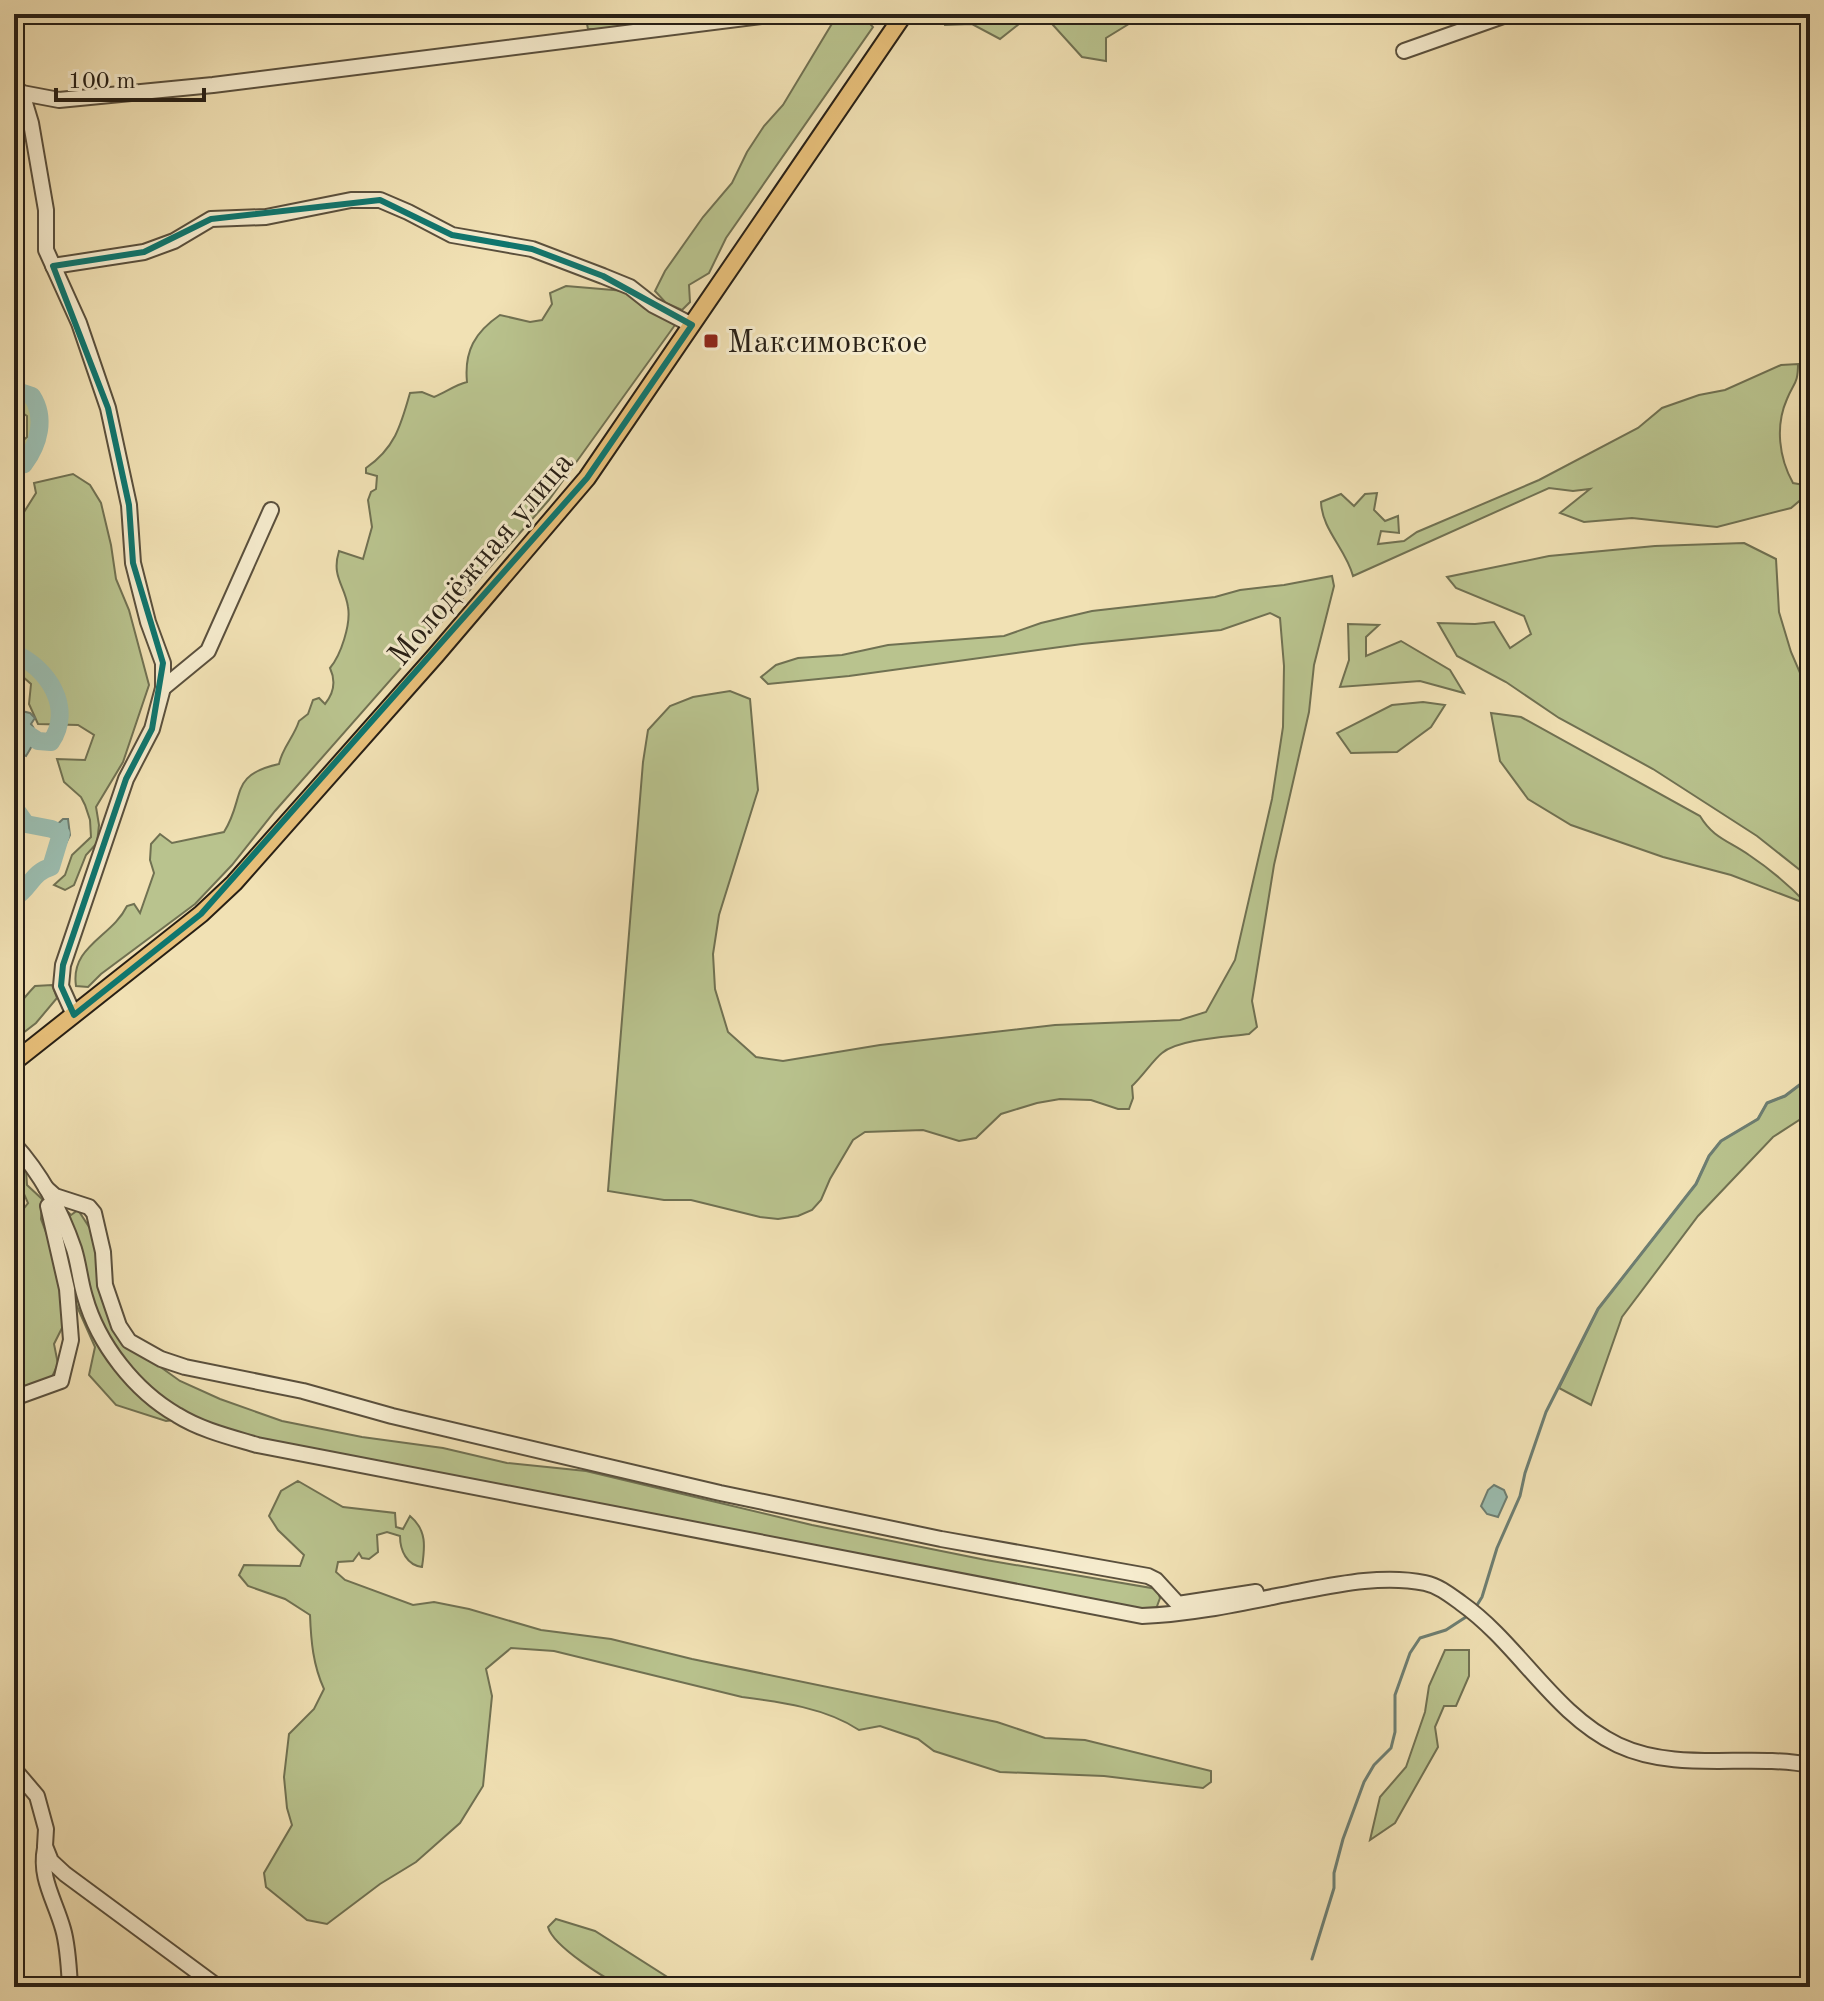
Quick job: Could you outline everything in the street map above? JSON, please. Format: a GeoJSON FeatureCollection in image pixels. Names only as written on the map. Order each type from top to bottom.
{"type":"FeatureCollection","features":[{"type":"Feature","properties":{"kind":"main road","name":"Молодёжная улица"},"geometry":{"type":"LineString","coordinates":[[14,1062],[201,914],[234,883],[436,655],[587,478],[904,14]]}},
{"type":"Feature","properties":{"kind":"street"},"geometry":{"type":"LineString","coordinates":[[18,90],[59,100],[213,85],[777,14]]}},
{"type":"Feature","properties":{"kind":"street"},"geometry":{"type":"LineString","coordinates":[[1404,51],[1509,14]]}},
{"type":"Feature","properties":{"kind":"street"},"geometry":{"type":"LineString","coordinates":[[18,90],[31,123],[46,210],[46,250],[79,323],[108,408],[129,505],[133,563],[148,622],[163,663],[163,688],[152,729],[114,810],[63,965],[61,986],[74,1015]]}},
{"type":"Feature","properties":{"kind":"street"},"geometry":{"type":"LineString","coordinates":[[53,266],[144,252],[174,241],[211,219],[266,217],[351,200],[380,200],[452,235],[532,249],[603,276],[630,287],[653,305],[692,325]]}},
{"type":"Feature","properties":{"kind":"street"},"geometry":{"type":"LineString","coordinates":[[163,688],[208,651],[271,510]]}},
{"type":"Feature","properties":{"kind":"street"},"geometry":{"type":"LineString","coordinates":[[14,1144],[34,1166],[44,1185],[75,1252],[85,1300],[100,1333],[120,1364],[147,1393],[177,1415],[215,1433],[272,1448],[1142,1616],[1178,1615],[1350,1582],[1426,1583],[1440,1588],[1484,1619],[1565,1708],[1618,1745],[1668,1759],[1783,1760],[1810,1765]]}},
{"type":"Feature","properties":{"kind":"street"},"geometry":{"type":"LineString","coordinates":[[14,1398],[61,1381],[71,1340],[67,1289],[44,1185]]}},
{"type":"Feature","properties":{"kind":"street"},"geometry":{"type":"LineString","coordinates":[[44,1185],[55,1196],[89,1207],[94,1213],[103,1252],[105,1285],[119,1326],[129,1341],[161,1359],[185,1367],[303,1391],[392,1416],[720,1493],[941,1539],[1148,1576],[1156,1580],[1178,1604],[1258,1592],[1282,1596]]}},
{"type":"Feature","properties":{"kind":"street"},"geometry":{"type":"LineString","coordinates":[[14,1769],[37,1796],[46,1829],[42,1862],[44,1877],[63,1930],[70,1987]]}},
{"type":"Feature","properties":{"kind":"street"},"geometry":{"type":"LineString","coordinates":[[45,1846],[51,1861],[65,1874],[218,1987]]}},
{"type":"Feature","properties":{"kind":"highlighted area"},"geometry":{"type":"Polygon","coordinates":[[[380,200],[452,235],[532,249],[603,276],[692,325],[587,478],[201,914],[74,1015],[61,986],[63,965],[126,779],[152,729],[163,663],[133,563],[129,505],[108,408],[53,266],[144,252],[211,219],[380,200]]]}},
{"type":"Feature","properties":{"kind":"green space"},"geometry":{"type":"Polygon","coordinates":[[[585,14],[684,14],[685,22],[588,29],[585,14]]]}},
{"type":"Feature","properties":{"kind":"green space"},"geometry":{"type":"Polygon","coordinates":[[[846,14],[861,14],[873,27],[726,238],[709,273],[689,285],[690,302],[682,310],[666,303],[655,291],[665,271],[703,217],[732,183],[747,152],[783,105],[833,22],[846,14]]]}},
{"type":"Feature","properties":{"kind":"green space"},"geometry":{"type":"Polygon","coordinates":[[[944,14],[1040,14],[1019,24],[1000,39],[972,24],[945,25],[944,14]]]}},
{"type":"Feature","properties":{"kind":"green space"},"geometry":{"type":"Polygon","coordinates":[[[1043,14],[1131,14],[1132,22],[1106,38],[1106,61],[1082,57],[1043,14]]]}},
{"type":"Feature","properties":{"kind":"green space"},"geometry":{"type":"Polygon","coordinates":[[[566,286],[625,291],[644,308],[664,315],[675,325],[549,500],[275,811],[232,865],[195,904],[88,987],[76,986],[79,961],[86,951],[127,906],[134,904],[140,913],[154,873],[150,860],[151,844],[160,834],[172,843],[224,832],[245,781],[252,774],[279,764],[299,721],[308,714],[313,700],[319,698],[325,704],[328,700],[333,682],[330,668],[347,630],[349,614],[337,568],[339,551],[363,559],[372,527],[368,500],[376,489],[377,476],[366,473],[366,468],[390,444],[400,426],[410,393],[422,392],[434,397],[467,382],[467,361],[473,343],[484,328],[500,315],[530,322],[542,320],[552,304],[550,293],[566,286]]]}},
{"type":"Feature","properties":{"kind":"green space"},"geometry":{"type":"Polygon","coordinates":[[[1798,364],[1796,379],[1783,409],[1780,442],[1784,463],[1793,483],[1810,486],[1810,492],[1791,508],[1717,527],[1632,518],[1584,522],[1560,513],[1590,489],[1573,491],[1549,488],[1353,576],[1325,522],[1321,502],[1341,494],[1354,506],[1365,494],[1377,493],[1374,510],[1385,521],[1398,516],[1399,533],[1381,531],[1378,544],[1404,541],[1417,532],[1539,480],[1638,428],[1662,408],[1725,390],[1781,365],[1798,364]]]}},
{"type":"Feature","properties":{"kind":"green space"},"geometry":{"type":"Polygon","coordinates":[[[14,383],[32,395],[42,412],[41,432],[30,468],[18,477],[14,476],[14,448],[27,437],[27,416],[14,407],[14,383]]]}},
{"type":"Feature","properties":{"kind":"green space"},"geometry":{"type":"Polygon","coordinates":[[[73,474],[90,485],[101,503],[116,579],[129,610],[149,685],[123,762],[96,807],[99,825],[97,843],[86,855],[74,885],[65,890],[54,885],[65,875],[72,855],[91,837],[90,820],[81,797],[64,782],[57,759],[85,760],[94,735],[78,725],[38,724],[29,704],[31,684],[14,669],[14,528],[36,493],[34,483],[73,474]]]}},
{"type":"Feature","properties":{"kind":"green space"},"geometry":{"type":"Polygon","coordinates":[[[1744,543],[1776,559],[1779,612],[1791,652],[1810,696],[1810,878],[1757,836],[1653,769],[1559,718],[1506,682],[1457,656],[1438,623],[1494,622],[1510,648],[1531,634],[1524,616],[1456,588],[1447,577],[1549,556],[1655,546],[1744,543]]]}},
{"type":"Feature","properties":{"kind":"green space"},"geometry":{"type":"Polygon","coordinates":[[[1332,576],[1334,586],[1314,665],[1309,712],[1274,865],[1252,1001],[1257,1027],[1249,1034],[1191,1042],[1162,1053],[1132,1086],[1133,1098],[1129,1109],[1118,1109],[1091,1100],[1060,1099],[1037,1103],[1001,1114],[976,1138],[959,1141],[923,1130],[865,1132],[853,1140],[821,1200],[812,1210],[798,1216],[778,1219],[760,1217],[691,1200],[664,1200],[608,1191],[643,762],[648,730],[670,706],[693,697],[730,691],[750,699],[758,790],[719,915],[713,954],[715,989],[728,1032],[756,1057],[783,1061],[880,1045],[1055,1025],[1180,1020],[1206,1012],[1235,960],[1272,799],[1283,727],[1284,666],[1280,618],[1270,613],[1221,630],[1082,644],[849,676],[768,684],[761,677],[776,665],[798,658],[842,655],[888,645],[1004,636],[1092,611],[1215,597],[1240,590],[1332,576]]]}},
{"type":"Feature","properties":{"kind":"green space"},"geometry":{"type":"Polygon","coordinates":[[[1348,624],[1379,625],[1366,637],[1366,656],[1401,641],[1450,670],[1464,693],[1420,681],[1340,687],[1349,660],[1348,624]]]}},
{"type":"Feature","properties":{"kind":"green space"},"geometry":{"type":"Polygon","coordinates":[[[1423,702],[1445,705],[1431,727],[1397,752],[1351,753],[1337,733],[1392,705],[1423,702]]]}},
{"type":"Feature","properties":{"kind":"green space"},"geometry":{"type":"Polygon","coordinates":[[[1491,713],[1521,717],[1700,816],[1716,834],[1765,866],[1807,904],[1731,875],[1663,857],[1571,825],[1528,799],[1500,761],[1491,713]]]}},
{"type":"Feature","properties":{"kind":"green space"},"geometry":{"type":"Polygon","coordinates":[[[52,985],[57,998],[36,1023],[14,1040],[15,1016],[19,1005],[35,986],[52,985]]]}},
{"type":"Feature","properties":{"kind":"green space"},"geometry":{"type":"Polygon","coordinates":[[[1810,1077],[1810,1113],[1773,1137],[1698,1216],[1622,1317],[1591,1405],[1559,1388],[1598,1309],[1696,1184],[1709,1156],[1721,1141],[1758,1119],[1767,1103],[1785,1096],[1810,1077]]]}},
{"type":"Feature","properties":{"kind":"green space"},"geometry":{"type":"Polygon","coordinates":[[[14,1150],[26,1169],[27,1185],[42,1199],[41,1219],[58,1264],[65,1322],[54,1344],[58,1364],[51,1379],[14,1393],[14,1221],[28,1203],[24,1194],[14,1193],[14,1150]]]}},
{"type":"Feature","properties":{"kind":"green space"},"geometry":{"type":"Polygon","coordinates":[[[58,1202],[71,1215],[78,1210],[93,1233],[118,1311],[148,1358],[180,1381],[220,1399],[282,1421],[362,1437],[443,1448],[507,1463],[586,1471],[812,1525],[986,1560],[1157,1589],[1160,1598],[1156,1609],[1120,1608],[296,1447],[220,1430],[193,1418],[166,1421],[116,1405],[89,1375],[95,1347],[75,1302],[62,1242],[58,1202]]]}},
{"type":"Feature","properties":{"kind":"green space"},"geometry":{"type":"Polygon","coordinates":[[[298,1481],[343,1507],[395,1513],[396,1527],[403,1529],[410,1516],[416,1521],[424,1539],[422,1567],[405,1556],[400,1536],[387,1532],[377,1535],[378,1552],[369,1559],[362,1558],[359,1553],[353,1561],[338,1562],[336,1572],[345,1580],[413,1605],[434,1602],[469,1609],[541,1630],[611,1639],[692,1659],[997,1722],[1045,1738],[1085,1740],[1211,1771],[1211,1782],[1203,1788],[1104,1776],[1000,1772],[934,1751],[918,1739],[880,1726],[859,1730],[832,1716],[803,1707],[742,1697],[554,1651],[511,1648],[486,1669],[492,1696],[483,1786],[460,1823],[416,1862],[380,1884],[327,1924],[307,1920],[266,1887],[264,1873],[292,1825],[284,1777],[289,1734],[314,1709],[324,1689],[313,1653],[310,1615],[285,1599],[248,1586],[239,1575],[244,1565],[300,1566],[304,1555],[278,1530],[269,1516],[281,1491],[298,1481]]]}},
{"type":"Feature","properties":{"kind":"green space"},"geometry":{"type":"Polygon","coordinates":[[[1445,1650],[1469,1650],[1469,1676],[1456,1706],[1444,1706],[1435,1727],[1438,1747],[1395,1823],[1370,1840],[1380,1797],[1406,1767],[1425,1712],[1429,1686],[1445,1650]]]}},
{"type":"Feature","properties":{"kind":"green space"},"geometry":{"type":"Polygon","coordinates":[[[556,1919],[595,1931],[683,1987],[632,1988],[606,1978],[570,1953],[552,1935],[548,1927],[556,1919]]]}},
{"type":"Feature","properties":{"kind":"shaded area"},"geometry":{"type":"Polygon","coordinates":[[[14,711],[30,713],[35,718],[31,724],[35,732],[34,740],[26,756],[14,751],[14,711]]]}},
{"type":"Feature","properties":{"kind":"shaded area"},"geometry":{"type":"Polygon","coordinates":[[[63,819],[68,819],[70,835],[58,860],[52,861],[56,839],[51,830],[63,819]]]}},
{"type":"Feature","properties":{"kind":"shaded area"},"geometry":{"type":"Polygon","coordinates":[[[1494,1485],[1504,1490],[1507,1497],[1498,1517],[1487,1514],[1481,1506],[1488,1490],[1494,1485]]]}},
{"type":"Feature","properties":{"kind":"waterway"},"geometry":{"type":"LineString","coordinates":[[14,390],[32,396],[40,422],[37,439],[24,464],[14,460]]}},
{"type":"Feature","properties":{"kind":"waterway"},"geometry":{"type":"LineString","coordinates":[[14,653],[37,668],[47,679],[54,690],[60,716],[51,742],[38,741],[26,733],[14,739]]}},
{"type":"Feature","properties":{"kind":"waterway"},"geometry":{"type":"LineString","coordinates":[[14,807],[26,824],[61,834],[51,867],[39,873],[14,898]]}},
{"type":"Feature","properties":{"kind":"waterway"},"geometry":{"type":"LineString","coordinates":[[1474,1610],[1482,1597],[1497,1548],[1520,1496],[1546,1412],[1598,1309],[1696,1184],[1709,1156],[1721,1141],[1758,1119],[1767,1103],[1785,1096],[1810,1077]]}},
{"type":"Feature","properties":{"kind":"waterway"},"geometry":{"type":"LineString","coordinates":[[1312,1959],[1334,1888],[1334,1873],[1343,1839],[1364,1782],[1374,1765],[1391,1748],[1395,1732],[1395,1695],[1410,1653],[1420,1638],[1446,1630],[1469,1615]]}},
{"type":"Feature","properties":{"kind":"place","name":"Максимовское"},"geometry":{"type":"Point","coordinates":[711,341]}}]}
